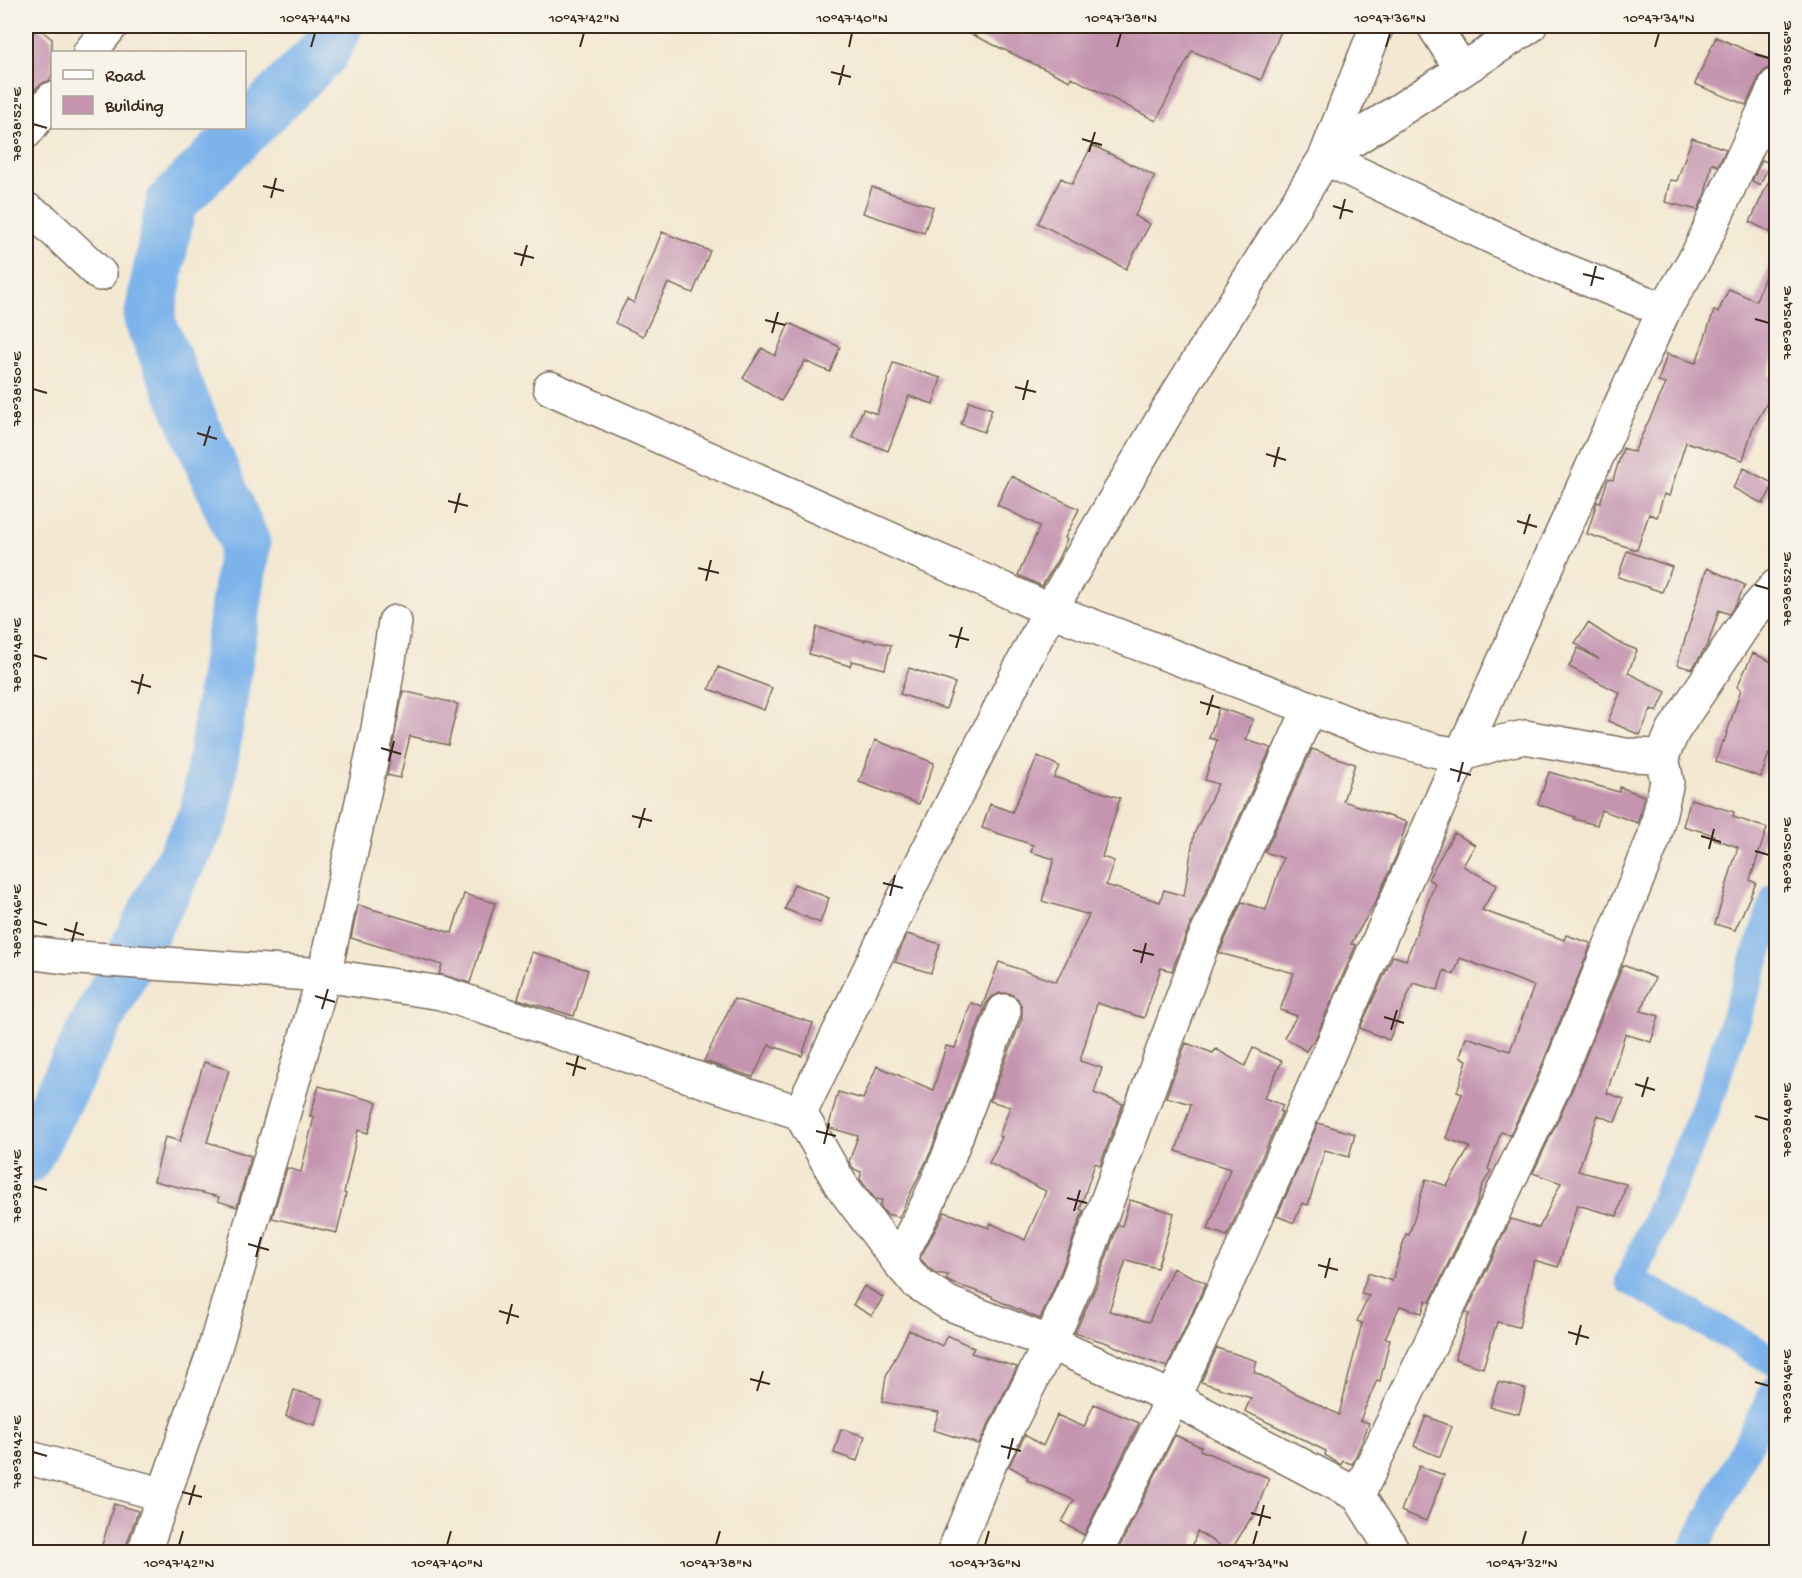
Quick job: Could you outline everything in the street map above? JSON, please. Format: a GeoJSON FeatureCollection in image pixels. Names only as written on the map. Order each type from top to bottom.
{"type":"FeatureCollection","features":[{"type":"Feature","properties":{"kind":"street"},"geometry":{"type":"LineString","coordinates":[[91,51],[111,26]]}},
{"type":"Feature","properties":{"kind":"street"},"geometry":{"type":"LineString","coordinates":[[800,1113],[903,900],[1050,610],[1172,403],[1325,158],[1377,26]]}},
{"type":"Feature","properties":{"kind":"street"},"geometry":{"type":"LineString","coordinates":[[1434,26],[1462,69]]}},
{"type":"Feature","properties":{"kind":"street"},"geometry":{"type":"LineString","coordinates":[[1325,158],[1530,26]]}},
{"type":"Feature","properties":{"kind":"street"},"geometry":{"type":"LineString","coordinates":[[1096,1552],[1173,1398],[1240,1254],[1461,755],[1664,310],[1698,254],[1776,85]]}},
{"type":"Feature","properties":{"kind":"street"},"geometry":{"type":"LineString","coordinates":[[26,132],[51,100]]}},
{"type":"Feature","properties":{"kind":"street"},"geometry":{"type":"LineString","coordinates":[[1325,158],[1547,263],[1664,310]]}},
{"type":"Feature","properties":{"kind":"street"},"geometry":{"type":"LineString","coordinates":[[26,209],[43,220],[100,274]]}},
{"type":"Feature","properties":{"kind":"street"},"geometry":{"type":"LineString","coordinates":[[550,388],[1050,610],[1375,734],[1437,751],[1461,755],[1525,737],[1625,754],[1662,756]]}},
{"type":"Feature","properties":{"kind":"street"},"geometry":{"type":"LineString","coordinates":[[1358,1495],[1552,1090],[1654,838],[1667,782],[1662,756],[1673,730],[1749,617],[1776,586]]}},
{"type":"Feature","properties":{"kind":"street"},"geometry":{"type":"LineString","coordinates":[[144,1552],[213,1354],[324,975],[378,729],[394,622]]}},
{"type":"Feature","properties":{"kind":"street"},"geometry":{"type":"LineString","coordinates":[[954,1552],[990,1463],[1050,1343],[1078,1279],[1202,945],[1310,708]]}},
{"type":"Feature","properties":{"kind":"street"},"geometry":{"type":"LineString","coordinates":[[26,952],[218,969],[324,975],[441,993],[800,1113],[841,1185],[916,1282],[948,1303],[1050,1343],[1173,1398],[1358,1495],[1394,1552]]}},
{"type":"Feature","properties":{"kind":"street"},"geometry":{"type":"LineString","coordinates":[[898,1261],[948,1158],[1004,1011]]}},
{"type":"Feature","properties":{"kind":"street"},"geometry":{"type":"LineString","coordinates":[[26,1457],[164,1495]]}},
{"type":"Feature","properties":{"kind":"building"},"geometry":{"type":"Polygon","coordinates":[[[954,26],[1283,26],[1261,80],[1192,51],[1156,121],[1071,77],[1070,81],[954,26]]]}},
{"type":"Feature","properties":{"kind":"building"},"geometry":{"type":"Polygon","coordinates":[[[37,27],[52,39],[51,78],[37,87],[26,102],[26,42],[37,27]]]}},
{"type":"Feature","properties":{"kind":"building"},"geometry":{"type":"Polygon","coordinates":[[[1716,37],[1776,63],[1776,67],[1766,69],[1759,77],[1746,105],[1695,84],[1716,37]]]}},
{"type":"Feature","properties":{"kind":"building"},"geometry":{"type":"Polygon","coordinates":[[[1692,138],[1726,149],[1718,166],[1712,163],[1705,194],[1698,210],[1665,202],[1670,180],[1677,181],[1692,138]]]}},
{"type":"Feature","properties":{"kind":"building"},"geometry":{"type":"Polygon","coordinates":[[[1092,145],[1155,176],[1135,216],[1150,224],[1126,269],[1038,223],[1061,178],[1072,184],[1092,145]]]}},
{"type":"Feature","properties":{"kind":"building"},"geometry":{"type":"Polygon","coordinates":[[[1762,160],[1770,163],[1760,185],[1752,181],[1762,160]]]}},
{"type":"Feature","properties":{"kind":"building"},"geometry":{"type":"Polygon","coordinates":[[[1776,166],[1776,235],[1750,222],[1776,166]]]}},
{"type":"Feature","properties":{"kind":"building"},"geometry":{"type":"Polygon","coordinates":[[[872,187],[933,207],[924,233],[863,213],[872,187]]]}},
{"type":"Feature","properties":{"kind":"building"},"geometry":{"type":"Polygon","coordinates":[[[662,232],[710,251],[693,293],[668,283],[643,336],[615,323],[627,299],[634,303],[662,232]]]}},
{"type":"Feature","properties":{"kind":"building"},"geometry":{"type":"Polygon","coordinates":[[[1773,254],[1776,254],[1776,351],[1769,375],[1776,379],[1776,387],[1752,430],[1743,460],[1686,442],[1669,496],[1664,494],[1657,517],[1649,514],[1637,550],[1587,534],[1597,502],[1600,503],[1608,479],[1613,480],[1623,448],[1634,452],[1666,384],[1658,382],[1667,354],[1696,363],[1714,311],[1718,312],[1729,289],[1756,301],[1773,254]]]}},
{"type":"Feature","properties":{"kind":"building"},"geometry":{"type":"Polygon","coordinates":[[[789,323],[840,347],[830,372],[805,361],[781,401],[743,378],[762,348],[775,356],[789,323]]]}},
{"type":"Feature","properties":{"kind":"building"},"geometry":{"type":"Polygon","coordinates":[[[893,363],[941,378],[933,404],[909,396],[888,451],[852,437],[863,409],[877,414],[893,363]]]}},
{"type":"Feature","properties":{"kind":"building"},"geometry":{"type":"Polygon","coordinates":[[[969,401],[992,409],[984,432],[961,424],[969,401]]]}},
{"type":"Feature","properties":{"kind":"building"},"geometry":{"type":"Polygon","coordinates":[[[1744,468],[1774,484],[1763,504],[1733,488],[1744,468]]]}},
{"type":"Feature","properties":{"kind":"building"},"geometry":{"type":"Polygon","coordinates":[[[1011,476],[1079,509],[1058,559],[1042,586],[1018,575],[1040,526],[997,505],[1011,476]]]}},
{"type":"Feature","properties":{"kind":"building"},"geometry":{"type":"Polygon","coordinates":[[[1627,551],[1672,567],[1662,592],[1618,577],[1627,551]]]}},
{"type":"Feature","properties":{"kind":"building"},"geometry":{"type":"Polygon","coordinates":[[[1707,568],[1745,585],[1729,614],[1719,610],[1708,644],[1692,669],[1677,665],[1707,568]]]}},
{"type":"Feature","properties":{"kind":"building"},"geometry":{"type":"Polygon","coordinates":[[[1588,623],[1617,642],[1637,650],[1628,673],[1666,692],[1657,712],[1651,709],[1640,735],[1608,721],[1620,693],[1569,667],[1578,648],[1599,659],[1575,643],[1588,623]]]}},
{"type":"Feature","properties":{"kind":"building"},"geometry":{"type":"Polygon","coordinates":[[[817,627],[865,641],[865,639],[891,645],[885,669],[852,661],[850,666],[809,654],[817,627]]]}},
{"type":"Feature","properties":{"kind":"building"},"geometry":{"type":"Polygon","coordinates":[[[1753,653],[1776,664],[1776,755],[1769,753],[1761,777],[1716,762],[1741,689],[1737,687],[1753,653]]]}},
{"type":"Feature","properties":{"kind":"building"},"geometry":{"type":"Polygon","coordinates":[[[718,667],[772,688],[764,710],[709,689],[718,667]]]}},
{"type":"Feature","properties":{"kind":"building"},"geometry":{"type":"Polygon","coordinates":[[[909,668],[955,683],[946,709],[900,694],[909,668]]]}},
{"type":"Feature","properties":{"kind":"building"},"geometry":{"type":"Polygon","coordinates":[[[403,691],[458,704],[448,745],[410,736],[400,778],[387,775],[403,691]]]}},
{"type":"Feature","properties":{"kind":"building"},"geometry":{"type":"Polygon","coordinates":[[[1219,708],[1253,719],[1246,740],[1271,748],[1185,937],[1172,971],[1161,968],[1144,1018],[1097,1003],[1080,1061],[1102,1068],[1094,1093],[1123,1104],[1100,1165],[1095,1163],[1080,1209],[1083,1211],[1061,1272],[1040,1319],[992,1298],[992,1296],[946,1280],[948,1275],[936,1273],[920,1258],[945,1212],[989,1228],[991,1223],[1025,1240],[1046,1191],[989,1163],[1002,1137],[999,1136],[1010,1107],[990,1101],[1022,1018],[1022,1007],[1018,999],[1010,993],[1000,993],[986,1004],[931,1151],[899,1217],[886,1214],[880,1206],[882,1200],[875,1199],[860,1179],[861,1172],[854,1169],[849,1162],[858,1136],[830,1128],[838,1092],[863,1099],[877,1066],[933,1090],[946,1046],[955,1048],[971,1003],[982,1007],[999,962],[1056,982],[1089,915],[1042,901],[1054,859],[1031,852],[1033,845],[982,828],[990,804],[1012,812],[1038,756],[1059,766],[1054,777],[1120,798],[1102,857],[1114,861],[1106,885],[1160,902],[1164,890],[1184,896],[1194,834],[1218,784],[1205,780],[1217,740],[1209,738],[1219,708]]]}},
{"type":"Feature","properties":{"kind":"building"},"geometry":{"type":"Polygon","coordinates":[[[875,740],[934,763],[919,804],[859,782],[875,740]]]}},
{"type":"Feature","properties":{"kind":"building"},"geometry":{"type":"Polygon","coordinates":[[[1312,749],[1355,764],[1343,801],[1407,822],[1397,854],[1376,901],[1351,944],[1356,945],[1316,1037],[1306,1051],[1284,1037],[1297,1016],[1280,1010],[1294,973],[1219,953],[1242,902],[1266,910],[1283,858],[1265,852],[1312,749]]]}},
{"type":"Feature","properties":{"kind":"building"},"geometry":{"type":"Polygon","coordinates":[[[1549,772],[1619,792],[1620,787],[1644,796],[1638,823],[1601,810],[1597,825],[1574,819],[1575,817],[1538,804],[1549,772]]]}},
{"type":"Feature","properties":{"kind":"building"},"geometry":{"type":"Polygon","coordinates":[[[1691,799],[1734,812],[1733,817],[1767,828],[1750,880],[1756,883],[1735,930],[1715,924],[1738,847],[1712,838],[1714,835],[1683,826],[1691,799]]]}},
{"type":"Feature","properties":{"kind":"building"},"geometry":{"type":"Polygon","coordinates":[[[1454,833],[1475,845],[1463,866],[1497,885],[1482,910],[1564,940],[1566,935],[1590,943],[1589,950],[1535,1082],[1510,1135],[1501,1132],[1488,1169],[1491,1171],[1482,1186],[1476,1205],[1430,1302],[1426,1300],[1422,1313],[1400,1306],[1385,1338],[1390,1339],[1380,1381],[1377,1380],[1360,1420],[1369,1423],[1362,1442],[1352,1464],[1343,1461],[1341,1465],[1325,1455],[1326,1451],[1245,1411],[1251,1398],[1201,1382],[1217,1348],[1257,1361],[1254,1372],[1339,1415],[1362,1323],[1357,1321],[1369,1296],[1361,1294],[1368,1273],[1392,1281],[1426,1179],[1447,1186],[1470,1147],[1446,1138],[1462,1094],[1457,1092],[1467,1060],[1460,1057],[1466,1037],[1510,1051],[1534,986],[1460,958],[1454,975],[1444,970],[1438,990],[1413,983],[1389,1040],[1360,1028],[1393,956],[1406,960],[1435,883],[1428,879],[1454,833]]]}},
{"type":"Feature","properties":{"kind":"building"},"geometry":{"type":"Polygon","coordinates":[[[794,884],[829,898],[820,923],[785,909],[794,884]]]}},
{"type":"Feature","properties":{"kind":"building"},"geometry":{"type":"Polygon","coordinates":[[[464,894],[495,903],[470,983],[439,974],[442,965],[351,938],[358,905],[452,933],[464,894]]]}},
{"type":"Feature","properties":{"kind":"building"},"geometry":{"type":"Polygon","coordinates":[[[907,934],[940,944],[931,973],[895,962],[907,934]]]}},
{"type":"Feature","properties":{"kind":"building"},"geometry":{"type":"Polygon","coordinates":[[[532,952],[588,970],[574,1016],[518,999],[532,952]]]}},
{"type":"Feature","properties":{"kind":"building"},"geometry":{"type":"Polygon","coordinates":[[[1623,965],[1655,978],[1641,1011],[1659,1016],[1651,1042],[1625,1034],[1607,1093],[1624,1099],[1615,1122],[1598,1115],[1578,1171],[1626,1184],[1617,1216],[1577,1205],[1558,1267],[1534,1260],[1519,1327],[1497,1322],[1483,1368],[1455,1359],[1469,1314],[1466,1313],[1511,1219],[1539,1228],[1561,1183],[1533,1173],[1569,1097],[1623,965]]]}},
{"type":"Feature","properties":{"kind":"building"},"geometry":{"type":"Polygon","coordinates":[[[734,999],[813,1023],[802,1056],[769,1045],[753,1077],[704,1061],[734,999]]]}},
{"type":"Feature","properties":{"kind":"building"},"geometry":{"type":"Polygon","coordinates":[[[1186,1043],[1213,1053],[1216,1049],[1245,1066],[1253,1048],[1282,1061],[1264,1098],[1283,1105],[1280,1112],[1282,1112],[1227,1236],[1208,1229],[1230,1169],[1176,1151],[1191,1104],[1166,1097],[1186,1043]]]}},
{"type":"Feature","properties":{"kind":"building"},"geometry":{"type":"Polygon","coordinates":[[[204,1062],[229,1070],[207,1142],[251,1156],[237,1207],[218,1201],[219,1197],[154,1181],[165,1137],[180,1141],[204,1062]]]}},
{"type":"Feature","properties":{"kind":"building"},"geometry":{"type":"Polygon","coordinates":[[[319,1086],[377,1102],[368,1133],[358,1130],[337,1233],[272,1218],[287,1168],[301,1172],[314,1117],[310,1116],[319,1086]]]}},
{"type":"Feature","properties":{"kind":"building"},"geometry":{"type":"Polygon","coordinates":[[[1318,1123],[1355,1134],[1349,1157],[1325,1150],[1308,1205],[1302,1203],[1294,1223],[1277,1216],[1318,1123]]]}},
{"type":"Feature","properties":{"kind":"building"},"geometry":{"type":"Polygon","coordinates":[[[1130,1200],[1174,1213],[1157,1268],[1126,1260],[1109,1311],[1149,1322],[1173,1268],[1206,1283],[1167,1367],[1110,1344],[1075,1333],[1096,1286],[1118,1225],[1122,1226],[1130,1200]]]}},
{"type":"Feature","properties":{"kind":"building"},"geometry":{"type":"Polygon","coordinates":[[[864,1286],[883,1297],[872,1316],[853,1305],[864,1286]]]}},
{"type":"Feature","properties":{"kind":"building"},"geometry":{"type":"Polygon","coordinates":[[[909,1330],[942,1346],[947,1335],[974,1348],[971,1353],[1017,1367],[979,1444],[933,1430],[939,1412],[882,1402],[886,1376],[909,1330]]]}},
{"type":"Feature","properties":{"kind":"building"},"geometry":{"type":"Polygon","coordinates":[[[1498,1382],[1526,1389],[1519,1414],[1490,1407],[1498,1382]]]}},
{"type":"Feature","properties":{"kind":"building"},"geometry":{"type":"Polygon","coordinates":[[[294,1390],[323,1399],[315,1425],[286,1416],[294,1390]]]}},
{"type":"Feature","properties":{"kind":"building"},"geometry":{"type":"Polygon","coordinates":[[[1094,1404],[1139,1423],[1084,1535],[1062,1522],[1074,1500],[1027,1480],[1028,1477],[1009,1466],[1025,1435],[1043,1446],[1057,1415],[1084,1427],[1094,1404]]]}},
{"type":"Feature","properties":{"kind":"building"},"geometry":{"type":"Polygon","coordinates":[[[1426,1416],[1452,1427],[1440,1457],[1414,1446],[1426,1416]]]}},
{"type":"Feature","properties":{"kind":"building"},"geometry":{"type":"Polygon","coordinates":[[[841,1429],[865,1436],[857,1461],[834,1453],[841,1429]]]}},
{"type":"Feature","properties":{"kind":"building"},"geometry":{"type":"Polygon","coordinates":[[[1175,1435],[1201,1447],[1200,1450],[1269,1478],[1253,1519],[1251,1518],[1230,1552],[1197,1531],[1191,1552],[1117,1552],[1175,1435]]]}},
{"type":"Feature","properties":{"kind":"building"},"geometry":{"type":"Polygon","coordinates":[[[1419,1466],[1444,1475],[1426,1521],[1401,1511],[1419,1466]]]}},
{"type":"Feature","properties":{"kind":"building"},"geometry":{"type":"Polygon","coordinates":[[[114,1504],[138,1511],[126,1552],[100,1552],[114,1504]]]}},
{"type":"Feature","properties":{"kind":"waterway"},"geometry":{"type":"LineString","coordinates":[[246,129],[325,51],[337,26]]}},
{"type":"Feature","properties":{"kind":"waterway"},"geometry":{"type":"LineString","coordinates":[[26,1159],[205,814],[245,544],[149,319],[171,203],[246,129]]}},
{"type":"Feature","properties":{"kind":"waterway"},"geometry":{"type":"LineString","coordinates":[[1776,898],[1703,1115],[1630,1280],[1776,1362]]}},
{"type":"Feature","properties":{"kind":"waterway"},"geometry":{"type":"LineString","coordinates":[[1692,1552],[1776,1389]]}}]}
